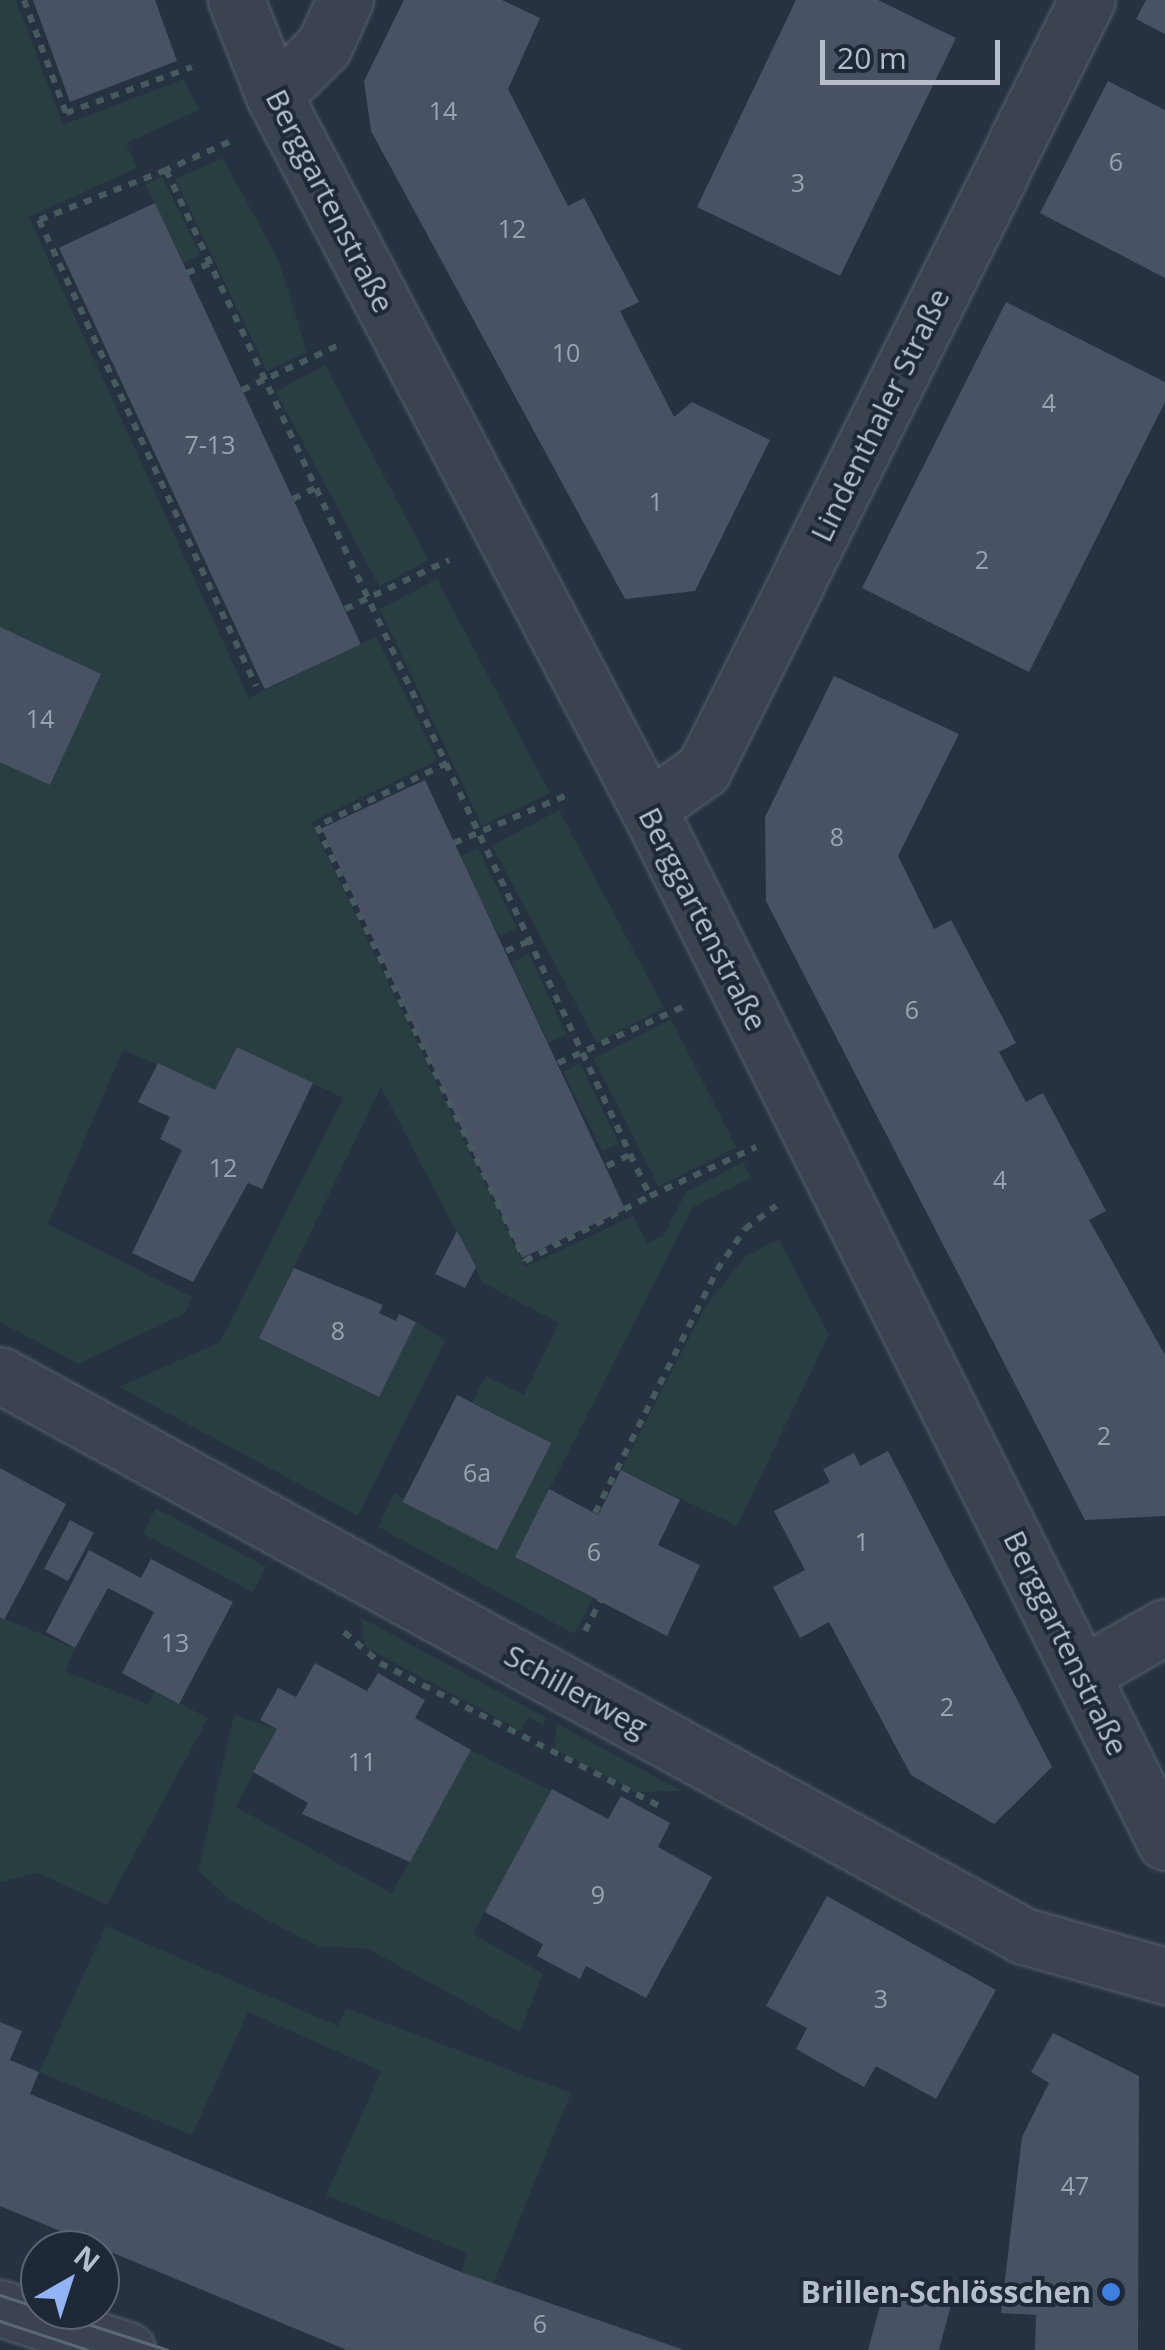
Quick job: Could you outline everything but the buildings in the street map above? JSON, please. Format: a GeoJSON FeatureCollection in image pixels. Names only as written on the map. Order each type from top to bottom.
{"type":"FeatureCollection","features":[{"type":"Feature","properties":{"kind":"street","name":"Berggartenstraße"},"geometry":{"type":"LineString","coordinates":[[236,0],[274,96],[648,808],[1165,1842]]}},
{"type":"Feature","properties":{"kind":"street"},"geometry":{"type":"LineString","coordinates":[[274,96],[324,46],[345,0]]}},
{"type":"Feature","properties":{"kind":"street","name":"Lindenthaler Straße"},"geometry":{"type":"LineString","coordinates":[[648,808],[703,770],[1087,0]]}},
{"type":"Feature","properties":{"kind":"street","name":"Schillerweg"},"geometry":{"type":"LineString","coordinates":[[0,1375],[1024,1936],[1165,1976]]}},
{"type":"Feature","properties":{"kind":"street"},"geometry":{"type":"LineString","coordinates":[[1082,1674],[1165,1627]]}},
{"type":"Feature","properties":{"kind":"street"},"geometry":{"type":"LineString","coordinates":[[0,2308],[127,2350]]}},
{"type":"Feature","properties":{"kind":"path"},"geometry":{"type":"LineString","coordinates":[[24,0],[66,113],[192,67]]}},
{"type":"Feature","properties":{"kind":"path"},"geometry":{"type":"LineString","coordinates":[[229,142],[39,220],[256,686]]}},
{"type":"Feature","properties":{"kind":"path"},"geometry":{"type":"LineString","coordinates":[[166,170],[650,1196]]}},
{"type":"Feature","properties":{"kind":"path"},"geometry":{"type":"LineString","coordinates":[[187,273],[210,263]]}},
{"type":"Feature","properties":{"kind":"path"},"geometry":{"type":"LineString","coordinates":[[242,390],[339,346]]}},
{"type":"Feature","properties":{"kind":"path"},"geometry":{"type":"LineString","coordinates":[[293,499],[316,488]]}},
{"type":"Feature","properties":{"kind":"path"},"geometry":{"type":"LineString","coordinates":[[346,609],[449,560]]}},
{"type":"Feature","properties":{"kind":"path"},"geometry":{"type":"LineString","coordinates":[[447,763],[318,826],[525,1261],[650,1196],[757,1147]]}},
{"type":"Feature","properties":{"kind":"path"},"geometry":{"type":"LineString","coordinates":[[454,843],[482,836],[572,793]]}},
{"type":"Feature","properties":{"kind":"path"},"geometry":{"type":"LineString","coordinates":[[506,952],[530,941]]}},
{"type":"Feature","properties":{"kind":"path"},"geometry":{"type":"LineString","coordinates":[[558,1063],[685,1006]]}},
{"type":"Feature","properties":{"kind":"path"},"geometry":{"type":"LineString","coordinates":[[607,1166],[630,1154]]}},
{"type":"Feature","properties":{"kind":"path"},"geometry":{"type":"LineString","coordinates":[[595,1513],[717,1270],[744,1230],[776,1206]]}},
{"type":"Feature","properties":{"kind":"path"},"geometry":{"type":"LineString","coordinates":[[576,1647],[600,1601]]}},
{"type":"Feature","properties":{"kind":"path"},"geometry":{"type":"LineString","coordinates":[[341,1621],[358,1651],[636,1801],[673,1806]]}},
{"type":"Feature","properties":{"kind":"path"},"geometry":{"type":"LineString","coordinates":[[384,1677],[390,1668]]}},
{"type":"Feature","properties":{"kind":"green space"},"geometry":{"type":"Polygon","coordinates":[[[0,0],[16,0],[63,125],[184,79],[199,110],[126,143],[137,168],[29,217],[249,698],[376,636],[438,760],[311,822],[525,1267],[633,1216],[647,1243],[663,1236],[686,1192],[743,1162],[751,1178],[693,1207],[515,1557],[593,1598],[574,1634],[378,1527],[394,1493],[497,1549],[551,1443],[472,1402],[486,1376],[524,1395],[559,1323],[483,1283],[381,1087],[260,1337],[378,1397],[416,1322],[445,1341],[358,1516],[119,1387],[220,1342],[343,1098],[237,1047],[215,1090],[123,1050],[48,1224],[192,1297],[185,1313],[78,1364],[0,1322],[0,0]]]}},
{"type":"Feature","properties":{"kind":"green space"},"geometry":{"type":"Polygon","coordinates":[[[223,158],[279,261],[307,352],[267,371],[175,179],[223,158]]]}},
{"type":"Feature","properties":{"kind":"green space"},"geometry":{"type":"Polygon","coordinates":[[[162,176],[201,255],[183,263],[145,184],[162,176]]]}},
{"type":"Feature","properties":{"kind":"green space"},"geometry":{"type":"Polygon","coordinates":[[[325,365],[429,560],[379,586],[276,391],[325,365]]]}},
{"type":"Feature","properties":{"kind":"green space"},"geometry":{"type":"Polygon","coordinates":[[[437,579],[550,793],[482,826],[380,609],[437,579]]]}},
{"type":"Feature","properties":{"kind":"green space"},"geometry":{"type":"Polygon","coordinates":[[[559,810],[664,1008],[597,1043],[492,846],[559,810]]]}},
{"type":"Feature","properties":{"kind":"green space"},"geometry":{"type":"Polygon","coordinates":[[[478,848],[517,928],[499,937],[460,857],[478,848]]]}},
{"type":"Feature","properties":{"kind":"green space"},"geometry":{"type":"Polygon","coordinates":[[[529,954],[567,1035],[548,1043],[511,962],[529,954]]]}},
{"type":"Feature","properties":{"kind":"green space"},"geometry":{"type":"Polygon","coordinates":[[[671,1019],[736,1147],[659,1187],[593,1058],[671,1019]]]}},
{"type":"Feature","properties":{"kind":"green space"},"geometry":{"type":"Polygon","coordinates":[[[580,1063],[619,1143],[602,1151],[563,1071],[580,1063]]]}},
{"type":"Feature","properties":{"kind":"green space"},"geometry":{"type":"Polygon","coordinates":[[[779,1239],[829,1335],[737,1526],[621,1470],[706,1305],[746,1256],[779,1239]]]}},
{"type":"Feature","properties":{"kind":"green space"},"geometry":{"type":"Polygon","coordinates":[[[156,1508],[266,1567],[253,1592],[142,1534],[156,1508]]]}},
{"type":"Feature","properties":{"kind":"green space"},"geometry":{"type":"Polygon","coordinates":[[[0,1617],[75,1648],[65,1671],[148,1704],[155,1691],[208,1718],[107,1905],[38,1873],[0,1882],[0,1617]]]}},
{"type":"Feature","properties":{"kind":"green space"},"geometry":{"type":"Polygon","coordinates":[[[360,1617],[547,1718],[543,1725],[528,1717],[521,1731],[365,1647],[360,1617]]]}},
{"type":"Feature","properties":{"kind":"green space"},"geometry":{"type":"Polygon","coordinates":[[[234,1715],[277,1729],[236,1807],[392,1893],[471,1750],[551,1791],[473,1934],[543,1974],[520,2032],[368,1949],[317,1946],[231,1901],[198,1870],[234,1715]]]}},
{"type":"Feature","properties":{"kind":"green space"},"geometry":{"type":"Polygon","coordinates":[[[556,1723],[682,1791],[635,1792],[555,1749],[556,1723]]]}},
{"type":"Feature","properties":{"kind":"green space"},"geometry":{"type":"Polygon","coordinates":[[[106,1926],[338,2026],[346,2008],[571,2093],[493,2284],[461,2272],[467,2253],[326,2195],[381,2071],[248,2012],[192,2135],[39,2072],[106,1926]]]}},
{"type":"Feature","properties":{"kind":"tram line"},"geometry":{"type":"LineString","coordinates":[[0,2295],[20,2302]]}},
{"type":"Feature","properties":{"kind":"tram line"},"geometry":{"type":"LineString","coordinates":[[0,2321],[88,2350]]}},
{"type":"Feature","properties":{"kind":"tram line"},"geometry":{"type":"LineString","coordinates":[[106,2330],[168,2350]]}},
{"type":"Feature","properties":{"kind":"place","name":"Brillen-Schlösschen"},"geometry":{"type":"Point","coordinates":[1111,2292]}}]}
